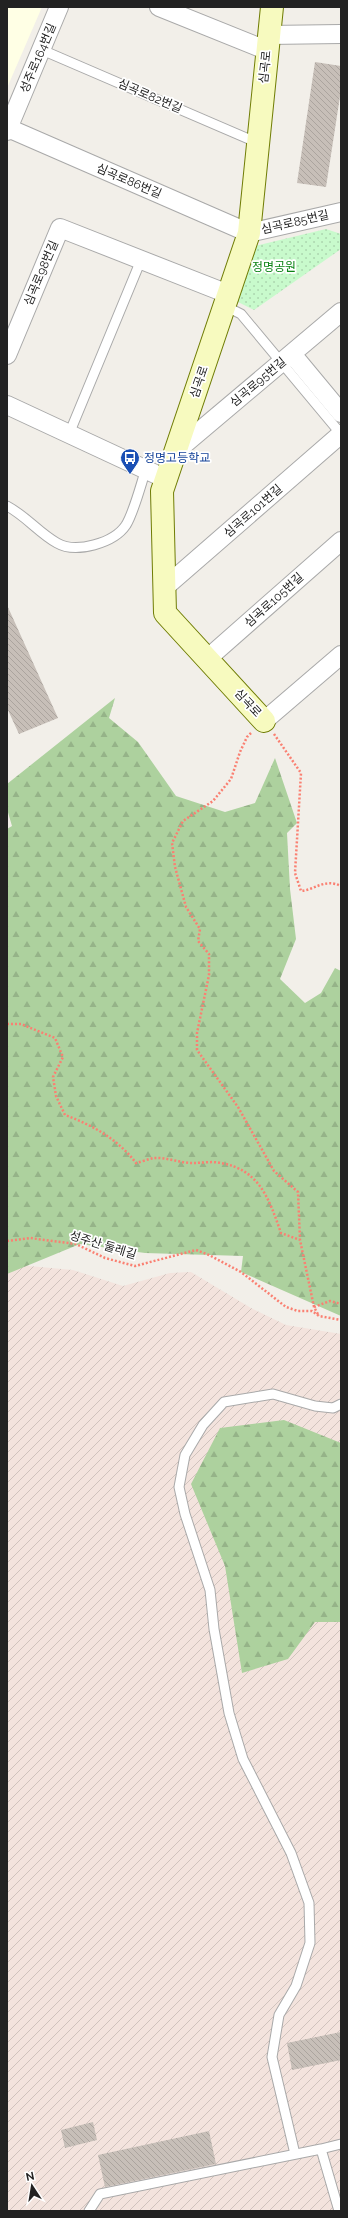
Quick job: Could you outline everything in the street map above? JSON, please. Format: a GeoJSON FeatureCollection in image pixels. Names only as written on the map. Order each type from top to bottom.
{"type":"FeatureCollection","features":[{"type":"Feature","properties":{"kind":"street","name":"성주로164번길"},"geometry":{"type":"LineString","coordinates":[[8,130],[59,7]]}},
{"type":"Feature","properties":{"kind":"street"},"geometry":{"type":"LineString","coordinates":[[159,7],[267,42],[341,34]]}},
{"type":"Feature","properties":{"kind":"street","name":"심곡로"},"geometry":{"type":"LineString","coordinates":[[264,721],[165,613],[162,491],[249,233],[267,42],[272,7]]}},
{"type":"Feature","properties":{"kind":"street","name":"심곡로86번길"},"geometry":{"type":"LineString","coordinates":[[8,130],[249,233]]}},
{"type":"Feature","properties":{"kind":"street","name":"심곡로85번길"},"geometry":{"type":"LineString","coordinates":[[249,233],[341,212]]}},
{"type":"Feature","properties":{"kind":"street","name":"심곡로98번길"},"geometry":{"type":"LineString","coordinates":[[7,355],[60,228],[141,260],[226,300]]}},
{"type":"Feature","properties":{"kind":"street","name":"심곡로95번길"},"geometry":{"type":"LineString","coordinates":[[175,452],[341,312]]}},
{"type":"Feature","properties":{"kind":"street"},"geometry":{"type":"LineString","coordinates":[[287,358],[341,413]]}},
{"type":"Feature","properties":{"kind":"street"},"geometry":{"type":"LineString","coordinates":[[7,405],[166,479]]}},
{"type":"Feature","properties":{"kind":"street","name":"심곡로101번길"},"geometry":{"type":"LineString","coordinates":[[164,588],[341,434]]}},
{"type":"Feature","properties":{"kind":"street","name":"심곡로105번길"},"geometry":{"type":"LineString","coordinates":[[207,659],[341,541]]}},
{"type":"Feature","properties":{"kind":"street"},"geometry":{"type":"LineString","coordinates":[[264,721],[341,655]]}},
{"type":"Feature","properties":{"kind":"lane","name":"심곡로82번길"},"geometry":{"type":"LineString","coordinates":[[42,50],[258,143]]}},
{"type":"Feature","properties":{"kind":"lane"},"geometry":{"type":"LineString","coordinates":[[69,434],[141,260]]}},
{"type":"Feature","properties":{"kind":"lane"},"geometry":{"type":"LineString","coordinates":[[226,300],[287,358],[341,434]]}},
{"type":"Feature","properties":{"kind":"lane"},"geometry":{"type":"LineString","coordinates":[[7,506],[20,513],[57,543],[75,548],[102,544],[126,525],[146,469]]}},
{"type":"Feature","properties":{"kind":"lane"},"geometry":{"type":"LineString","coordinates":[[295,2154],[272,2057],[279,2015],[296,1986],[310,1943],[309,1903],[290,1852],[243,1759],[229,1712],[214,1629],[210,1590],[185,1514],[179,1487],[185,1455],[203,1425],[224,1402],[273,1394],[315,1406],[333,1408],[341,1404]]}},
{"type":"Feature","properties":{"kind":"lane"},"geometry":{"type":"LineString","coordinates":[[89,2211],[100,2194],[341,2144]]}},
{"type":"Feature","properties":{"kind":"lane"},"geometry":{"type":"LineString","coordinates":[[321,2149],[338,2211]]}},
{"type":"Feature","properties":{"kind":"path"},"geometry":{"type":"LineString","coordinates":[[319,1316],[314,1307],[300,1240],[298,1192],[274,1170],[238,1107],[196,1050],[197,1034],[209,975],[209,954],[198,941],[200,929],[186,907],[175,867],[172,843],[183,821],[213,801],[230,779],[247,737],[264,721],[288,752],[301,773],[295,873],[301,890],[307,890],[316,884],[336,883],[341,886]]}},
{"type":"Feature","properties":{"kind":"path"},"geometry":{"type":"LineString","coordinates":[[7,1024],[21,1024],[55,1038],[63,1057],[54,1077],[56,1096],[65,1115],[89,1124],[126,1150],[136,1163],[154,1158],[193,1163],[216,1162],[246,1171],[258,1182],[271,1204],[281,1233],[300,1240]]}},
{"type":"Feature","properties":{"kind":"path","name":"성주산 둘레길"},"geometry":{"type":"LineString","coordinates":[[7,1241],[30,1238],[76,1244],[105,1258],[135,1266],[196,1250],[241,1272],[286,1307],[298,1311],[312,1311],[319,1316],[341,1320]]}},
{"type":"Feature","properties":{"kind":"path"},"geometry":{"type":"LineString","coordinates":[[314,1307],[330,1301],[341,1304]]}},
{"type":"Feature","properties":{"kind":"shaded area"},"geometry":{"type":"Polygon","coordinates":[[[7,7],[42,7],[7,88],[7,7]]]}},
{"type":"Feature","properties":{"kind":"shaded area"},"geometry":{"type":"Polygon","coordinates":[[[7,1264],[73,1270],[123,1286],[170,1273],[191,1272],[251,1308],[286,1325],[341,1334],[341,2211],[7,2211],[7,1264]]]}},
{"type":"Feature","properties":{"kind":"green space","name":"정명공원"},"geometry":{"type":"Polygon","coordinates":[[[326,229],[341,234],[341,249],[254,310],[236,301],[255,246],[326,229]]]}},
{"type":"Feature","properties":{"kind":"green space"},"geometry":{"type":"Polygon","coordinates":[[[115,698],[109,718],[138,742],[176,796],[225,812],[255,803],[275,758],[297,823],[287,833],[290,889],[296,939],[280,979],[305,1003],[321,993],[335,968],[341,971],[341,1316],[241,1272],[243,1256],[145,1253],[80,1244],[7,1274],[7,829],[12,826],[7,809],[7,784],[115,698]]]}},
{"type":"Feature","properties":{"kind":"green space"},"geometry":{"type":"Polygon","coordinates":[[[284,1420],[341,1443],[341,1622],[315,1622],[288,1659],[242,1673],[225,1566],[191,1484],[220,1428],[284,1420]]]}},
{"type":"Feature","properties":{"kind":"building"},"geometry":{"type":"Polygon","coordinates":[[[315,62],[341,66],[341,90],[326,187],[297,183],[315,62]]]}},
{"type":"Feature","properties":{"kind":"building"},"geometry":{"type":"Polygon","coordinates":[[[7,605],[58,718],[19,734],[7,708],[7,605]]]}},
{"type":"Feature","properties":{"kind":"building"},"geometry":{"type":"Polygon","coordinates":[[[341,2032],[341,2060],[292,2070],[287,2043],[341,2032]]]}},
{"type":"Feature","properties":{"kind":"building"},"geometry":{"type":"Polygon","coordinates":[[[93,2122],[97,2140],[65,2148],[61,2130],[93,2122]]]}},
{"type":"Feature","properties":{"kind":"building"},"geometry":{"type":"Polygon","coordinates":[[[209,2131],[216,2164],[105,2187],[98,2155],[209,2131]]]}},
{"type":"Feature","properties":{"kind":"place","name":"정명고등학교"},"geometry":{"type":"Point","coordinates":[130,475]}}]}
